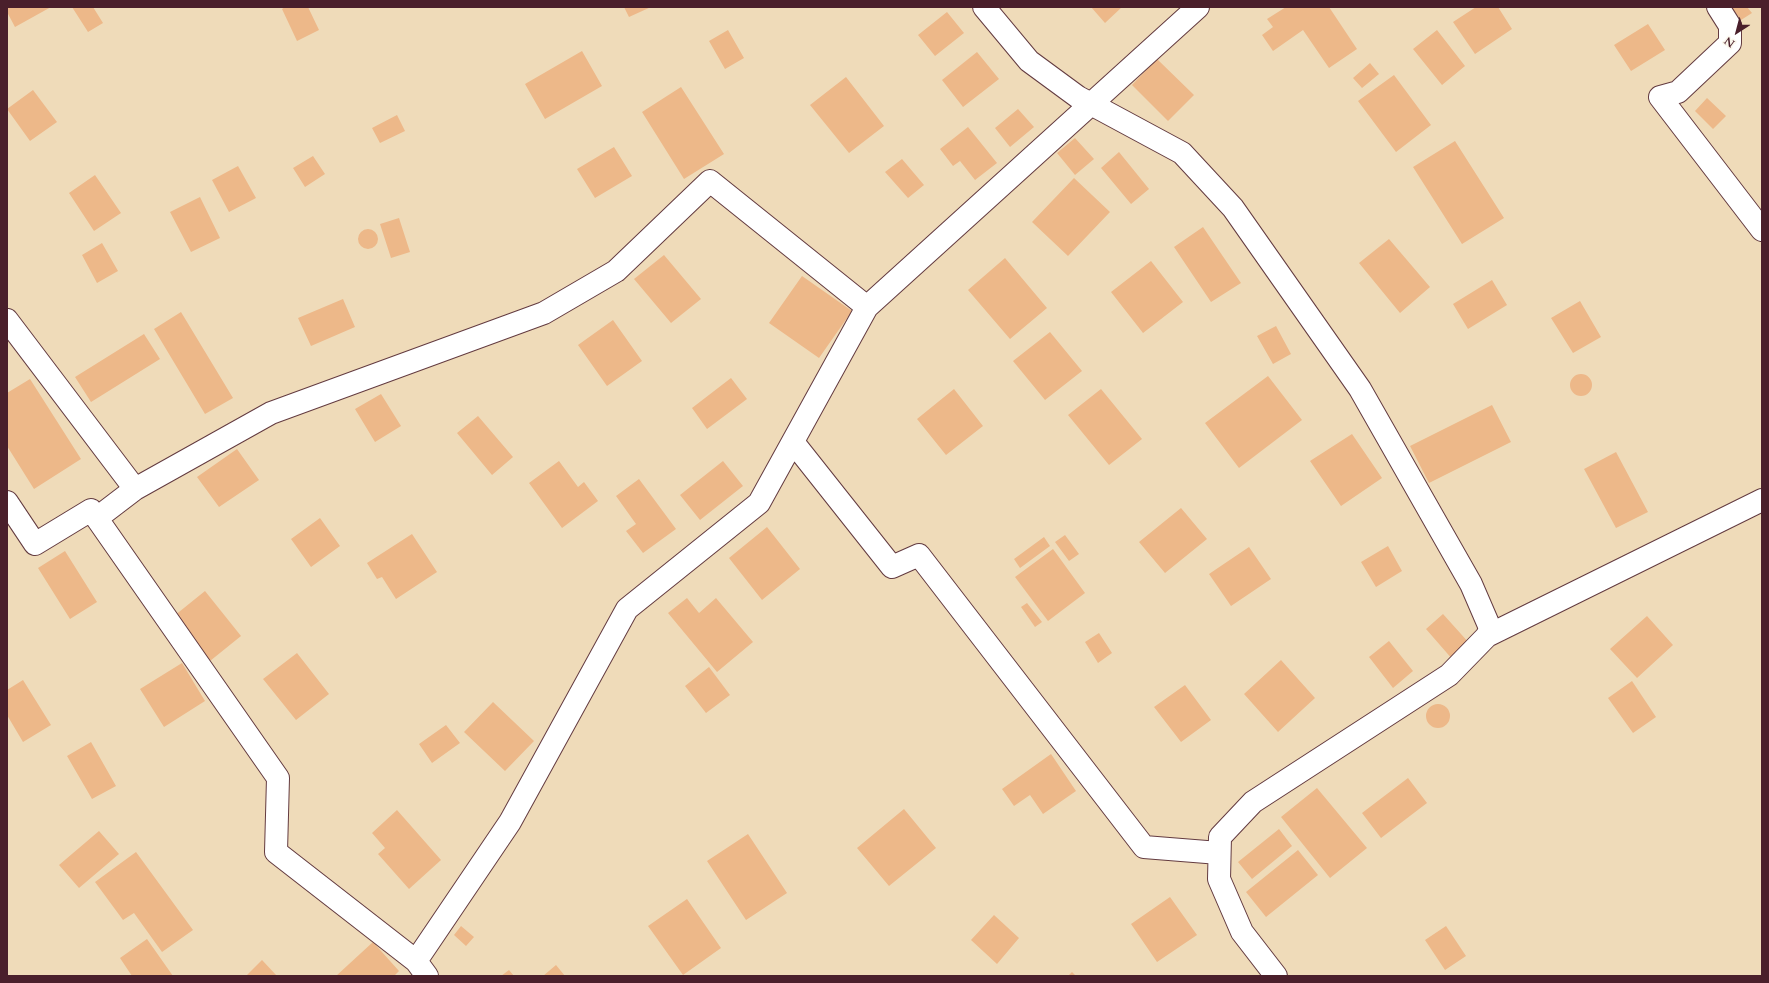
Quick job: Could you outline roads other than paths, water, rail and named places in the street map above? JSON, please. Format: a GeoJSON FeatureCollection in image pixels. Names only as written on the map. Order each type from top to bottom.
{"type":"FeatureCollection","features":[{"type":"Feature","properties":{"kind":"street"},"geometry":{"type":"LineString","coordinates":[[984,7],[1029,61],[1078,97],[1182,153],[1233,208],[1360,389],[1471,584],[1490,628],[1488,636]]}},
{"type":"Feature","properties":{"kind":"street"},"geometry":{"type":"LineString","coordinates":[[7,502],[35,544],[91,510],[278,778],[276,852],[421,969],[510,822],[627,609],[759,503],[794,442],[867,307],[1198,7]]}},
{"type":"Feature","properties":{"kind":"street"},"geometry":{"type":"LineString","coordinates":[[1718,7],[1730,26],[1730,43],[1678,92],[1660,97],[1762,230]]}},
{"type":"Feature","properties":{"kind":"street"},"geometry":{"type":"LineString","coordinates":[[97,518],[135,489],[272,413],[544,313],[616,271],[710,181],[867,307]]}},
{"type":"Feature","properties":{"kind":"street"},"geometry":{"type":"LineString","coordinates":[[7,320],[135,489]]}},
{"type":"Feature","properties":{"kind":"street"},"geometry":{"type":"LineString","coordinates":[[794,442],[892,567],[918,555],[1144,847],[1219,853]]}},
{"type":"Feature","properties":{"kind":"street"},"geometry":{"type":"LineString","coordinates":[[1276,976],[1242,932],[1219,879],[1220,836],[1253,802],[1449,675],[1488,636],[1762,500]]}}]}
